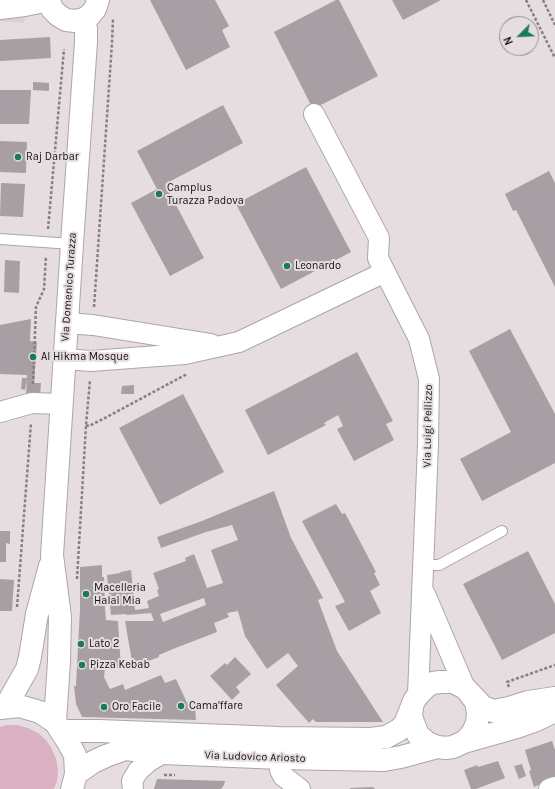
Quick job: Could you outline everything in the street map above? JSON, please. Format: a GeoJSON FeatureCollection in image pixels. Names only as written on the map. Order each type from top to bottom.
{"type":"FeatureCollection","features":[{"type":"Feature","properties":{"kind":"main road"},"geometry":{"type":"LineString","coordinates":[[49,0],[52,9],[66,20],[75,21],[84,19],[95,9],[106,7]]}},
{"type":"Feature","properties":{"kind":"main road","name":"Via Domenico Turazza"},"geometry":{"type":"LineString","coordinates":[[2,707],[27,669],[37,614],[52,555],[86,42],[84,19]]}},
{"type":"Feature","properties":{"kind":"main road","name":"Via Domenico Turazza"},"geometry":{"type":"LineString","coordinates":[[52,555],[60,616],[58,726]]}},
{"type":"Feature","properties":{"kind":"main road","name":"Via Ludovico Ariosto"},"geometry":{"type":"LineString","coordinates":[[58,726],[99,731],[371,739],[386,737],[399,730],[405,724],[415,702],[427,686],[433,683],[453,682],[468,691],[483,706],[493,711],[528,702],[555,698]]}},
{"type":"Feature","properties":{"kind":"main road"},"geometry":{"type":"LineString","coordinates":[[464,742],[473,732],[477,723],[478,713],[476,702],[468,691]]}},
{"type":"Feature","properties":{"kind":"main road"},"geometry":{"type":"LineString","coordinates":[[415,702],[411,715],[418,735],[427,743],[438,747]]}},
{"type":"Feature","properties":{"kind":"main road"},"geometry":{"type":"LineString","coordinates":[[2,707],[19,706],[40,712],[58,726],[74,755],[74,784]]}},
{"type":"Feature","properties":{"kind":"main road","name":"Via Ludovico Ariosto"},"geometry":{"type":"LineString","coordinates":[[74,784],[93,762],[125,749],[163,753],[280,758],[384,760],[438,747],[453,747],[464,742],[534,721],[555,711]]}},
{"type":"Feature","properties":{"kind":"street"},"geometry":{"type":"LineString","coordinates":[[0,9],[25,6],[49,0]]}},
{"type":"Feature","properties":{"kind":"street","name":"Via Luigi Pellizzo"},"geometry":{"type":"LineString","coordinates":[[314,114],[380,238],[378,258],[419,338],[429,379],[423,565],[415,702]]}},
{"type":"Feature","properties":{"kind":"street"},"geometry":{"type":"LineString","coordinates":[[64,359],[92,360],[185,354],[240,342],[385,272]]}},
{"type":"Feature","properties":{"kind":"street"},"geometry":{"type":"LineString","coordinates":[[67,323],[93,325],[221,346]]}},
{"type":"Feature","properties":{"kind":"street"},"geometry":{"type":"LineString","coordinates":[[0,412],[32,403],[62,404]]}},
{"type":"Feature","properties":{"kind":"street","name":"Via Luigi Pellizzo"},"geometry":{"type":"LineString","coordinates":[[422,588],[468,691]]}},
{"type":"Feature","properties":{"kind":"street"},"geometry":{"type":"LineString","coordinates":[[133,789],[132,781],[138,771],[148,762],[163,753]]}},
{"type":"Feature","properties":{"kind":"street"},"geometry":{"type":"LineString","coordinates":[[280,758],[280,770],[282,776],[300,789]]}},
{"type":"Feature","properties":{"kind":"street"},"geometry":{"type":"LineString","coordinates":[[549,789],[555,787]]}},
{"type":"Feature","properties":{"kind":"lane"},"geometry":{"type":"LineString","coordinates":[[0,239],[72,244]]}},
{"type":"Feature","properties":{"kind":"lane"},"geometry":{"type":"LineString","coordinates":[[423,565],[439,565],[502,531]]}},
{"type":"Feature","properties":{"kind":"path"},"geometry":{"type":"LineString","coordinates":[[526,0],[555,58]]}},
{"type":"Feature","properties":{"kind":"path"},"geometry":{"type":"LineString","coordinates":[[542,0],[555,25]]}},
{"type":"Feature","properties":{"kind":"path"},"geometry":{"type":"LineString","coordinates":[[94,304],[112,51],[106,7]]}},
{"type":"Feature","properties":{"kind":"path"},"geometry":{"type":"LineString","coordinates":[[54,157],[64,48]]}},
{"type":"Feature","properties":{"kind":"path"},"geometry":{"type":"LineString","coordinates":[[86,425],[89,426],[103,419],[191,371]]}},
{"type":"Feature","properties":{"kind":"path"},"geometry":{"type":"LineString","coordinates":[[77,583],[86,425],[90,382]]}},
{"type":"Feature","properties":{"kind":"path"},"geometry":{"type":"LineString","coordinates":[[510,690],[507,682],[555,665]]}},
{"type":"Feature","properties":{"kind":"path"},"geometry":{"type":"LineString","coordinates":[[160,775],[176,775]]}},
{"type":"Feature","properties":{"kind":"shaded area"},"geometry":{"type":"Polygon","coordinates":[[[0,0],[27,0],[24,23],[0,21],[0,0]]]}},
{"type":"Feature","properties":{"kind":"shaded area"},"geometry":{"type":"Polygon","coordinates":[[[6,725],[17,725],[28,728],[38,733],[46,740],[56,759],[58,770],[57,781],[54,789],[0,789],[0,727],[6,725]]]}},
{"type":"Feature","properties":{"kind":"building"},"geometry":{"type":"Polygon","coordinates":[[[150,0],[215,0],[229,26],[222,30],[230,47],[186,70],[150,0]]]}},
{"type":"Feature","properties":{"kind":"building"},"geometry":{"type":"Polygon","coordinates":[[[336,0],[339,0],[378,76],[313,109],[274,32],[336,0]]]}},
{"type":"Feature","properties":{"kind":"building"},"geometry":{"type":"Polygon","coordinates":[[[392,0],[441,0],[403,20],[392,0]]]}},
{"type":"Feature","properties":{"kind":"building"},"geometry":{"type":"Polygon","coordinates":[[[50,37],[51,58],[0,61],[0,40],[50,37]]]}},
{"type":"Feature","properties":{"kind":"building"},"geometry":{"type":"Polygon","coordinates":[[[33,82],[49,83],[49,91],[33,90],[33,82]]]}},
{"type":"Feature","properties":{"kind":"building"},"geometry":{"type":"Polygon","coordinates":[[[0,90],[31,90],[29,124],[0,124],[0,90]]]}},
{"type":"Feature","properties":{"kind":"building","name":"Camplus Turazza Padova"},"geometry":{"type":"Polygon","coordinates":[[[223,105],[243,143],[165,184],[204,258],[170,276],[131,203],[157,189],[137,151],[223,105]]]}},
{"type":"Feature","properties":{"kind":"building"},"geometry":{"type":"Polygon","coordinates":[[[0,141],[27,142],[26,173],[0,172],[0,141]]]}},
{"type":"Feature","properties":{"kind":"building"},"geometry":{"type":"Polygon","coordinates":[[[306,167],[351,252],[281,289],[236,204],[306,167]]]}},
{"type":"Feature","properties":{"kind":"building"},"geometry":{"type":"Polygon","coordinates":[[[549,171],[555,183],[555,287],[516,210],[513,211],[505,194],[549,171]]]}},
{"type":"Feature","properties":{"kind":"building"},"geometry":{"type":"Polygon","coordinates":[[[1,183],[25,184],[23,217],[0,216],[1,183]]]}},
{"type":"Feature","properties":{"kind":"building"},"geometry":{"type":"Polygon","coordinates":[[[5,260],[20,261],[19,293],[4,292],[5,260]]]}},
{"type":"Feature","properties":{"kind":"building"},"geometry":{"type":"Polygon","coordinates":[[[31,319],[30,341],[37,342],[34,383],[41,383],[40,396],[26,396],[27,375],[0,374],[0,325],[31,319]]]}},
{"type":"Feature","properties":{"kind":"building"},"geometry":{"type":"Polygon","coordinates":[[[510,329],[555,414],[555,463],[482,501],[460,459],[511,432],[469,351],[510,329]]]}},
{"type":"Feature","properties":{"kind":"building"},"geometry":{"type":"Polygon","coordinates":[[[357,352],[393,421],[386,424],[394,440],[354,461],[337,429],[343,426],[338,415],[324,423],[326,425],[268,455],[245,410],[357,352]]]}},
{"type":"Feature","properties":{"kind":"building"},"geometry":{"type":"Polygon","coordinates":[[[22,378],[27,378],[25,390],[21,389],[22,378]]]}},
{"type":"Feature","properties":{"kind":"building"},"geometry":{"type":"Polygon","coordinates":[[[134,385],[134,394],[121,394],[122,386],[134,385]]]}},
{"type":"Feature","properties":{"kind":"building"},"geometry":{"type":"Polygon","coordinates":[[[183,394],[224,472],[160,505],[119,428],[183,394]]]}},
{"type":"Feature","properties":{"kind":"building"},"geometry":{"type":"Polygon","coordinates":[[[274,491],[291,538],[323,598],[318,600],[337,651],[383,722],[316,722],[313,719],[309,723],[276,685],[298,666],[288,653],[267,669],[245,636],[238,611],[227,613],[229,617],[214,623],[217,632],[173,649],[159,655],[159,657],[133,667],[125,621],[154,621],[151,613],[111,615],[107,575],[131,570],[135,610],[149,608],[147,601],[159,596],[157,590],[159,589],[153,573],[186,561],[185,558],[194,554],[207,588],[223,583],[211,550],[238,540],[232,525],[206,532],[161,548],[157,537],[202,521],[274,491]],[[204,598],[160,614],[163,622],[206,605],[204,598]]]}},
{"type":"Feature","properties":{"kind":"building"},"geometry":{"type":"Polygon","coordinates":[[[336,504],[342,514],[345,513],[376,572],[374,573],[380,585],[370,591],[381,613],[349,631],[335,606],[345,602],[302,521],[336,504]]]}},
{"type":"Feature","properties":{"kind":"building"},"geometry":{"type":"Polygon","coordinates":[[[0,531],[10,531],[10,544],[6,543],[6,562],[0,562],[0,531]]]}},
{"type":"Feature","properties":{"kind":"building"},"geometry":{"type":"Polygon","coordinates":[[[528,551],[555,604],[555,633],[502,660],[463,584],[528,551]]]}},
{"type":"Feature","properties":{"kind":"building"},"geometry":{"type":"Polygon","coordinates":[[[102,565],[106,620],[118,621],[121,668],[105,668],[104,677],[110,689],[123,684],[125,690],[161,675],[165,683],[176,679],[189,707],[195,707],[196,720],[82,717],[76,704],[74,686],[76,686],[80,609],[80,567],[102,565]]]}},
{"type":"Feature","properties":{"kind":"building"},"geometry":{"type":"Polygon","coordinates":[[[0,579],[14,580],[12,611],[0,611],[0,579]]]}},
{"type":"Feature","properties":{"kind":"building"},"geometry":{"type":"Polygon","coordinates":[[[235,657],[251,674],[236,687],[240,692],[232,700],[210,676],[225,663],[227,665],[235,657]]]}},
{"type":"Feature","properties":{"kind":"building"},"geometry":{"type":"Polygon","coordinates":[[[552,741],[555,750],[555,778],[534,787],[525,750],[552,741]]]}},
{"type":"Feature","properties":{"kind":"building"},"geometry":{"type":"Polygon","coordinates":[[[498,761],[505,778],[476,789],[471,789],[464,770],[477,765],[478,767],[498,761]]]}},
{"type":"Feature","properties":{"kind":"building"},"geometry":{"type":"Polygon","coordinates":[[[522,764],[526,776],[519,779],[514,766],[522,764]]]}},
{"type":"Feature","properties":{"kind":"building"},"geometry":{"type":"Polygon","coordinates":[[[157,779],[225,781],[221,789],[154,789],[157,779]]]}},
{"type":"Feature","properties":{"kind":"building"},"geometry":{"type":"Polygon","coordinates":[[[373,787],[375,789],[350,789],[350,788],[373,787]]]}},
{"type":"Feature","properties":{"kind":"place","name":"Raj Darbar"},"geometry":{"type":"Point","coordinates":[18,157]}},
{"type":"Feature","properties":{"kind":"place","name":"Camplus Turazza Padova"},"geometry":{"type":"Point","coordinates":[159,194]}},
{"type":"Feature","properties":{"kind":"place","name":"Leonardo"},"geometry":{"type":"Point","coordinates":[287,266]}},
{"type":"Feature","properties":{"kind":"place","name":"Al Hikma Mosque"},"geometry":{"type":"Point","coordinates":[33,357]}},
{"type":"Feature","properties":{"kind":"place","name":"Macelleria Halal Mia"},"geometry":{"type":"Point","coordinates":[86,594]}},
{"type":"Feature","properties":{"kind":"place","name":"Lato 2"},"geometry":{"type":"Point","coordinates":[81,644]}},
{"type":"Feature","properties":{"kind":"place","name":"Pizza Kebab"},"geometry":{"type":"Point","coordinates":[82,665]}},
{"type":"Feature","properties":{"kind":"place","name":"Cama'ffare"},"geometry":{"type":"Point","coordinates":[181,706]}},
{"type":"Feature","properties":{"kind":"place","name":"Oro Facile"},"geometry":{"type":"Point","coordinates":[104,707]}}]}
